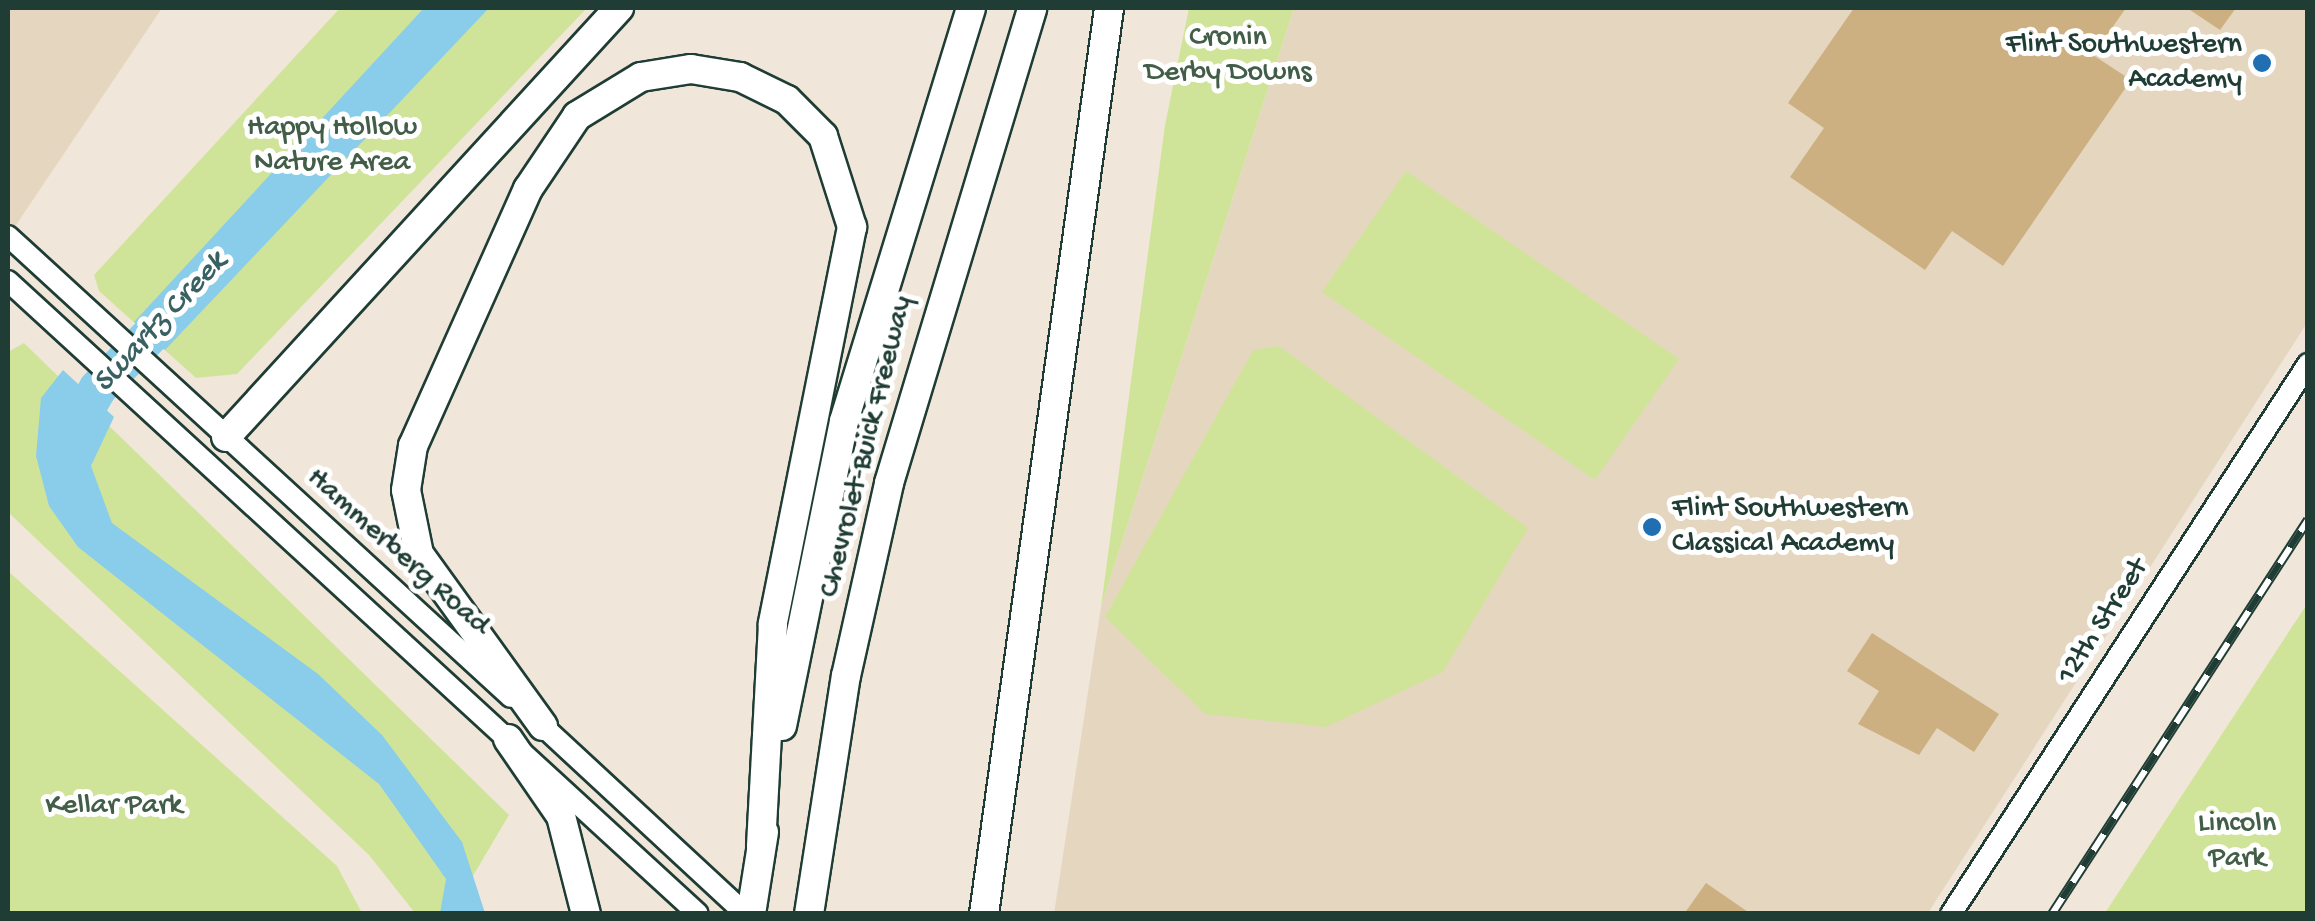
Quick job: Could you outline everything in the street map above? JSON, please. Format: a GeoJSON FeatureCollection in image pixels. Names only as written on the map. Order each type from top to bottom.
{"type":"FeatureCollection","features":[{"type":"Feature","properties":{"kind":"highway"},"geometry":{"type":"LineString","coordinates":[[226,437],[619,8]]}},
{"type":"Feature","properties":{"kind":"highway","name":"Chevrolet-Buick Freeway"},"geometry":{"type":"LineString","coordinates":[[749,914],[844,421],[971,8]]}},
{"type":"Feature","properties":{"kind":"highway","name":"Chevrolet-Buick Freeway"},"geometry":{"type":"LineString","coordinates":[[810,909],[846,676],[898,448],[1032,8]]}},
{"type":"Feature","properties":{"kind":"highway"},"geometry":{"type":"LineString","coordinates":[[984,914],[1109,8]]}},
{"type":"Feature","properties":{"kind":"highway"},"geometry":{"type":"LineString","coordinates":[[543,726],[428,572],[407,513],[413,446],[528,189],[577,116],[641,77],[690,69],[740,76],[787,100],[823,136],[852,227],[774,624],[760,852]]}},
{"type":"Feature","properties":{"kind":"highway"},"geometry":{"type":"LineString","coordinates":[[508,739],[562,816],[586,914]]}},
{"type":"Feature","properties":{"kind":"street","name":"Hammerberg Road"},"geometry":{"type":"LineString","coordinates":[[8,236],[749,914]]}},
{"type":"Feature","properties":{"kind":"street","name":"Hammerberg Road"},"geometry":{"type":"LineString","coordinates":[[8,281],[698,914]]}},
{"type":"Feature","properties":{"kind":"street","name":"12th Street"},"geometry":{"type":"LineString","coordinates":[[1952,914],[2308,364]]}},
{"type":"Feature","properties":{"kind":"street"},"geometry":{"type":"LineString","coordinates":[[226,437],[227,482]]}},
{"type":"Feature","properties":{"kind":"shaded area"},"geometry":{"type":"Polygon","coordinates":[[[8,8],[162,8],[14,228],[8,222],[8,8]]]}},
{"type":"Feature","properties":{"kind":"shaded area","name":"Flint Southwestern Classical Academy"},"geometry":{"type":"Polygon","coordinates":[[[1294,8],[2307,8],[2307,323],[1928,913],[1054,914],[1101,607],[1294,8]]]}},
{"type":"Feature","properties":{"kind":"green space","name":"Happy Hollow Nature Area"},"geometry":{"type":"Polygon","coordinates":[[[340,8],[587,8],[237,374],[196,378],[99,291],[94,275],[340,8]]]}},
{"type":"Feature","properties":{"kind":"green space","name":"Cronin Derby Downs"},"geometry":{"type":"Polygon","coordinates":[[[1189,8],[1294,8],[1101,607],[1165,125],[1189,8]]]}},
{"type":"Feature","properties":{"kind":"green space"},"geometry":{"type":"Polygon","coordinates":[[[1406,171],[1679,359],[1595,480],[1322,292],[1406,171]]]}},
{"type":"Feature","properties":{"kind":"green space","name":"Kellar Park"},"geometry":{"type":"Polygon","coordinates":[[[24,343],[509,815],[451,913],[415,913],[369,855],[8,512],[8,352],[24,343]]]}},
{"type":"Feature","properties":{"kind":"green space"},"geometry":{"type":"Polygon","coordinates":[[[1279,346],[1528,528],[1443,672],[1326,727],[1205,714],[1105,617],[1253,350],[1279,346]]]}},
{"type":"Feature","properties":{"kind":"green space","name":"Kellar Park"},"geometry":{"type":"Polygon","coordinates":[[[8,571],[337,866],[362,913],[8,913],[8,571]]]}},
{"type":"Feature","properties":{"kind":"green space","name":"Lincoln Park"},"geometry":{"type":"Polygon","coordinates":[[[2307,604],[2307,913],[2105,913],[2307,604]]]}},
{"type":"Feature","properties":{"kind":"water"},"geometry":{"type":"Polygon","coordinates":[[[424,8],[489,8],[165,350],[134,322],[424,8]]]}},
{"type":"Feature","properties":{"kind":"water"},"geometry":{"type":"Polygon","coordinates":[[[63,370],[114,417],[91,466],[112,523],[318,674],[382,735],[462,842],[485,913],[440,913],[446,879],[379,784],[78,547],[49,506],[36,456],[41,398],[63,370]]]}},
{"type":"Feature","properties":{"kind":"building"},"geometry":{"type":"Polygon","coordinates":[[[1854,8],[2126,8],[2093,55],[2131,80],[2003,266],[1952,231],[1925,270],[1790,177],[1824,128],[1788,103],[1854,8]]]}},
{"type":"Feature","properties":{"kind":"building"},"geometry":{"type":"Polygon","coordinates":[[[2187,8],[2236,8],[2220,30],[2187,8]]]}},
{"type":"Feature","properties":{"kind":"building"},"geometry":{"type":"Polygon","coordinates":[[[1872,633],[1999,714],[1974,752],[1937,728],[1919,755],[1858,724],[1879,691],[1847,671],[1872,633]]]}},
{"type":"Feature","properties":{"kind":"building"},"geometry":{"type":"Polygon","coordinates":[[[1706,883],[1751,914],[1684,914],[1706,883]]]}},
{"type":"Feature","properties":{"kind":"waterway","name":"Swartz Creek"},"geometry":{"type":"LineString","coordinates":[[67,442],[98,388],[184,301]]}},
{"type":"Feature","properties":{"kind":"railway"},"geometry":{"type":"LineString","coordinates":[[2052,914],[2308,520]]}},
{"type":"Feature","properties":{"kind":"place","name":"Flint Southwestern Academy"},"geometry":{"type":"Point","coordinates":[2262,63]}},
{"type":"Feature","properties":{"kind":"place","name":"Flint Southwestern Classical Academy"},"geometry":{"type":"Point","coordinates":[1652,527]}}]}
